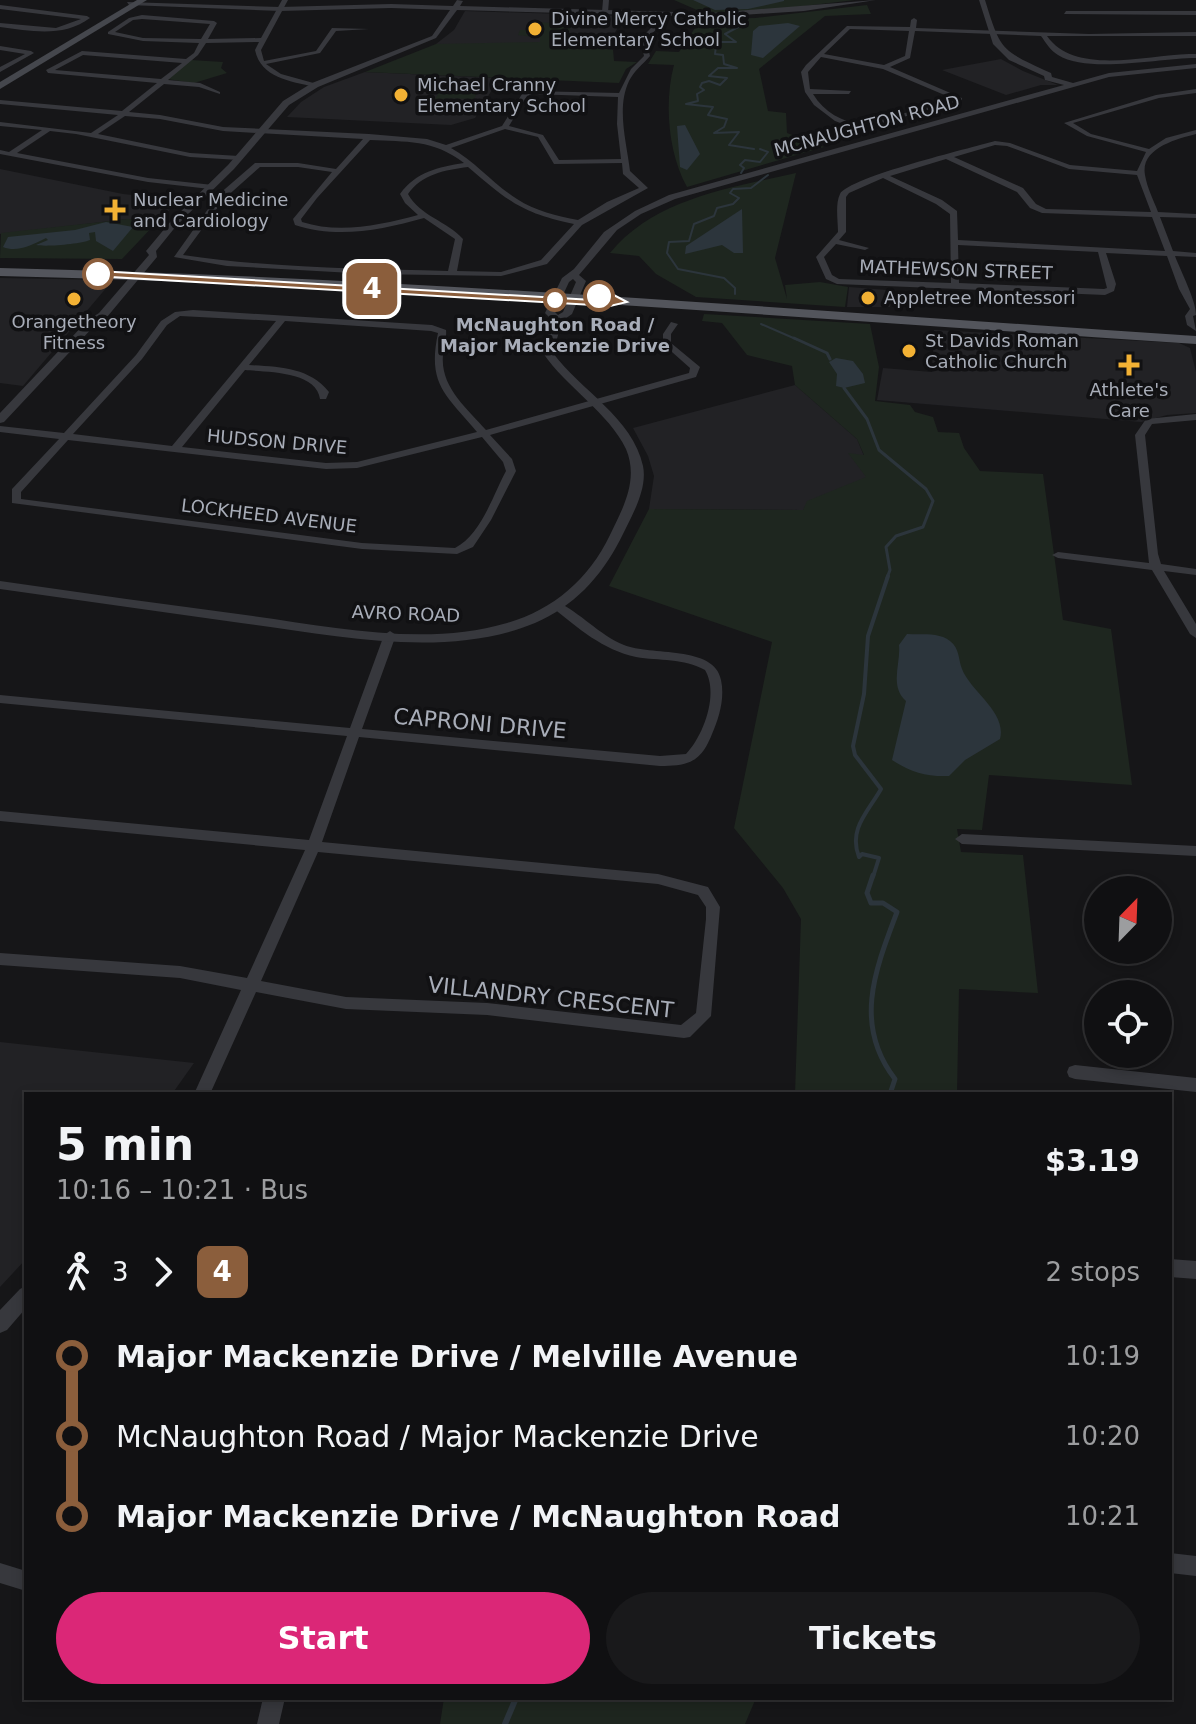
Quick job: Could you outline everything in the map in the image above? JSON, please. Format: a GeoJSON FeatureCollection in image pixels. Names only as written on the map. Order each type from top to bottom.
{"type":"FeatureCollection","features":[{"type":"Feature","properties":{"kind":"main road"},"geometry":{"type":"LineString","coordinates":[[0,88],[138,1]]}},
{"type":"Feature","properties":{"kind":"main road"},"geometry":{"type":"LineString","coordinates":[[0,266],[898,318],[932,324],[1196,340]]}},
{"type":"Feature","properties":{"kind":"main road"},"geometry":{"type":"LineString","coordinates":[[0,272],[132,272]]}},
{"type":"Feature","properties":{"kind":"main road"},"geometry":{"type":"LineString","coordinates":[[898,318],[921,315],[1196,330]]}},
{"type":"Feature","properties":{"kind":"street"},"geometry":{"type":"LineString","coordinates":[[103,0],[280,9],[392,3],[731,15],[873,0]]}},
{"type":"Feature","properties":{"kind":"street"},"geometry":{"type":"LineString","coordinates":[[285,0],[257,54],[262,63],[277,74],[315,85]]}},
{"type":"Feature","properties":{"kind":"street"},"geometry":{"type":"LineString","coordinates":[[605,12],[606,0]]}},
{"type":"Feature","properties":{"kind":"street"},"geometry":{"type":"LineString","coordinates":[[982,0],[990,34],[1004,52],[1056,81],[1073,85]]}},
{"type":"Feature","properties":{"kind":"street"},"geometry":{"type":"LineString","coordinates":[[0,420],[92,322],[103,315],[132,272],[154,255],[151,251],[174,223],[239,158],[286,103],[315,85],[421,44],[442,30],[459,4]]}},
{"type":"Feature","properties":{"kind":"street"},"geometry":{"type":"LineString","coordinates":[[0,7],[87,18],[66,31],[55,32],[0,25]]}},
{"type":"Feature","properties":{"kind":"street"},"geometry":{"type":"LineString","coordinates":[[1130,12],[1140,20]]}},
{"type":"Feature","properties":{"kind":"street"},"geometry":{"type":"LineString","coordinates":[[1066,13],[1196,13]]}},
{"type":"Feature","properties":{"kind":"street"},"geometry":{"type":"LineString","coordinates":[[337,171],[298,165],[258,165],[221,197],[178,257],[227,264],[452,273],[501,274],[536,265],[552,256],[579,223],[644,188],[626,172],[619,95],[630,70],[647,56],[643,39],[657,26],[660,14]]}},
{"type":"Feature","properties":{"kind":"street"},"geometry":{"type":"LineString","coordinates":[[92,135],[123,114],[196,54],[203,41],[214,23],[142,17],[131,19],[110,33],[203,41],[263,40]]}},
{"type":"Feature","properties":{"kind":"street"},"geometry":{"type":"LineString","coordinates":[[885,67],[908,57],[914,20]]}},
{"type":"Feature","properties":{"kind":"street"},"geometry":{"type":"LineString","coordinates":[[1148,26],[1158,33]]}},
{"type":"Feature","properties":{"kind":"street"},"geometry":{"type":"LineString","coordinates":[[820,55],[885,67],[960,100],[863,127],[852,126],[818,109],[808,92],[803,71],[849,27],[990,34],[1196,34]]}},
{"type":"Feature","properties":{"kind":"street"},"geometry":{"type":"LineString","coordinates":[[262,63],[318,52],[334,29],[366,29]]}},
{"type":"Feature","properties":{"kind":"street"},"geometry":{"type":"LineString","coordinates":[[1043,35],[1048,45],[1056,51],[1092,64],[1196,56]]}},
{"type":"Feature","properties":{"kind":"street"},"geometry":{"type":"LineString","coordinates":[[0,48],[31,53],[0,70]]}},
{"type":"Feature","properties":{"kind":"street"},"geometry":{"type":"LineString","coordinates":[[186,61],[82,53],[48,71],[200,85],[218,93]]}},
{"type":"Feature","properties":{"kind":"street","name":"MCNAUGHTON ROAD"},"geometry":{"type":"LineString","coordinates":[[563,298],[581,281],[575,276],[599,243],[616,227],[633,215],[672,197],[1073,85],[1135,70],[1196,66]]}},
{"type":"Feature","properties":{"kind":"street"},"geometry":{"type":"LineString","coordinates":[[1150,151],[1089,135],[1067,123],[1158,96],[1196,91]]}},
{"type":"Feature","properties":{"kind":"street"},"geometry":{"type":"LineString","coordinates":[[505,127],[524,95],[531,92],[619,95]]}},
{"type":"Feature","properties":{"kind":"street"},"geometry":{"type":"LineString","coordinates":[[808,92],[849,92]]}},
{"type":"Feature","properties":{"kind":"street"},"geometry":{"type":"LineString","coordinates":[[22,95],[83,104],[86,105],[83,111]]}},
{"type":"Feature","properties":{"kind":"street"},"geometry":{"type":"LineString","coordinates":[[0,104],[170,119],[223,129],[427,141],[448,147],[517,203],[553,218],[579,223]]}},
{"type":"Feature","properties":{"kind":"street"},"geometry":{"type":"LineString","coordinates":[[0,124],[92,135],[190,155],[239,158]]}},
{"type":"Feature","properties":{"kind":"street"},"geometry":{"type":"LineString","coordinates":[[448,147],[505,127],[541,136],[557,162],[626,161]]}},
{"type":"Feature","properties":{"kind":"street"},"geometry":{"type":"LineString","coordinates":[[12,153],[49,129]]}},
{"type":"Feature","properties":{"kind":"street"},"geometry":{"type":"LineString","coordinates":[[1196,132],[1167,140],[1150,151],[1144,157],[1140,173],[1194,311],[1189,316],[1196,330]]}},
{"type":"Feature","properties":{"kind":"street"},"geometry":{"type":"LineString","coordinates":[[369,136],[355,155],[308,202],[297,219],[300,225],[371,229],[426,215]]}},
{"type":"Feature","properties":{"kind":"street","name":"MATHEWSON STREET"},"geometry":{"type":"LineString","coordinates":[[1101,250],[1112,284],[1111,289],[1105,292],[834,280],[823,267],[820,257],[843,229],[843,195],[861,183],[947,157],[1003,143],[1063,165],[1140,173]]}},
{"type":"Feature","properties":{"kind":"street"},"geometry":{"type":"LineString","coordinates":[[0,152],[148,180],[210,187]]}},
{"type":"Feature","properties":{"kind":"street"},"geometry":{"type":"LineString","coordinates":[[947,157],[1016,188],[1041,210],[1196,216]]}},
{"type":"Feature","properties":{"kind":"street"},"geometry":{"type":"LineString","coordinates":[[452,273],[459,239],[405,198],[409,185],[423,176],[471,164]]}},
{"type":"Feature","properties":{"kind":"street"},"geometry":{"type":"LineString","coordinates":[[885,176],[950,209],[956,224],[955,287]]}},
{"type":"Feature","properties":{"kind":"street"},"geometry":{"type":"LineString","coordinates":[[834,241],[865,248]]}},
{"type":"Feature","properties":{"kind":"street"},"geometry":{"type":"LineString","coordinates":[[955,242],[1196,255]]}},
{"type":"Feature","properties":{"kind":"street","name":"AVRO ROAD"},"geometry":{"type":"LineString","coordinates":[[557,319],[550,313],[563,298]]}},
{"type":"Feature","properties":{"kind":"street","name":"AVRO ROAD"},"geometry":{"type":"LineString","coordinates":[[0,585],[280,624],[390,635],[453,636],[486,632],[523,622],[557,606],[585,586],[601,565],[635,488],[637,474],[630,448],[615,426],[562,374],[548,353],[557,319],[567,314],[563,298]]}},
{"type":"Feature","properties":{"kind":"street"},"geometry":{"type":"LineString","coordinates":[[68,436],[170,318],[193,313],[440,330],[444,335],[438,356],[440,377],[454,401],[483,433]]}},
{"type":"Feature","properties":{"kind":"street"},"geometry":{"type":"LineString","coordinates":[[176,447],[283,318]]}},
{"type":"Feature","properties":{"kind":"street","name":"HUDSON DRIVE"},"geometry":{"type":"LineString","coordinates":[[0,429],[341,467],[483,433],[693,375],[695,367],[667,344],[667,334],[674,324]]}},
{"type":"Feature","properties":{"kind":"street"},"geometry":{"type":"LineString","coordinates":[[241,367],[303,375],[317,381],[324,392],[323,397]]}},
{"type":"Feature","properties":{"kind":"street"},"geometry":{"type":"LineString","coordinates":[[1196,417],[1149,421],[1140,431],[1147,524],[1156,567],[1196,634]]}},
{"type":"Feature","properties":{"kind":"street","name":"LOCKHEED AVENUE"},"geometry":{"type":"LineString","coordinates":[[68,436],[16,491],[16,501],[349,544],[441,552],[457,551],[469,545],[510,475],[508,461],[483,433]]}},
{"type":"Feature","properties":{"kind":"street"},"geometry":{"type":"LineString","coordinates":[[1058,555],[1196,572]]}},
{"type":"Feature","properties":{"kind":"street","name":"CAPRONI DRIVE"},"geometry":{"type":"LineString","coordinates":[[0,699],[660,761],[693,756],[712,719],[716,691],[714,674],[709,667],[623,650],[605,641],[557,606]]}},
{"type":"Feature","properties":{"kind":"street"},"geometry":{"type":"LineString","coordinates":[[203,1092],[313,848],[390,635]]}},
{"type":"Feature","properties":{"kind":"street"},"geometry":{"type":"LineString","coordinates":[[0,816],[313,848]]}},
{"type":"Feature","properties":{"kind":"street"},"geometry":{"type":"LineString","coordinates":[[962,839],[1196,851]]}},
{"type":"Feature","properties":{"kind":"street","name":"VILLANDRY CRESCENT"},"geometry":{"type":"LineString","coordinates":[[252,985],[346,1003],[487,1009],[673,1032],[684,1032],[703,1016],[713,907],[710,898],[693,886],[658,879],[313,848]]}},
{"type":"Feature","properties":{"kind":"street"},"geometry":{"type":"LineString","coordinates":[[0,959],[180,972],[252,985]]}},
{"type":"Feature","properties":{"kind":"street"},"geometry":{"type":"LineString","coordinates":[[1075,1072],[1196,1085]]}},
{"type":"Feature","properties":{"kind":"street"},"geometry":{"type":"LineString","coordinates":[[1172,1268],[1196,1270]]}},
{"type":"Feature","properties":{"kind":"street"},"geometry":{"type":"LineString","coordinates":[[0,1324],[24,1297]]}},
{"type":"Feature","properties":{"kind":"street"},"geometry":{"type":"LineString","coordinates":[[1172,1563],[1196,1566]]}},
{"type":"Feature","properties":{"kind":"street"},"geometry":{"type":"LineString","coordinates":[[0,1573],[24,1580]]}},
{"type":"Feature","properties":{"kind":"street"},"geometry":{"type":"LineString","coordinates":[[268,1724],[274,1700]]}},
{"type":"Feature","properties":{"kind":"shaded area"},"geometry":{"type":"Polygon","coordinates":[[[674,0],[855,0],[770,10],[698,14],[697,10],[674,0]]]}},
{"type":"Feature","properties":{"kind":"shaded area"},"geometry":{"type":"Polygon","coordinates":[[[693,0],[784,1],[748,9],[715,10],[693,0]]]}},
{"type":"Feature","properties":{"kind":"shaded area"},"geometry":{"type":"Polygon","coordinates":[[[867,5],[871,14],[825,16],[759,69],[768,111],[786,113],[787,133],[824,147],[687,187],[676,159],[670,127],[669,95],[674,65],[648,64],[656,51],[679,52],[701,19],[755,18],[867,5]]]}},
{"type":"Feature","properties":{"kind":"shaded area","name":"Divine Mercy Catholic Elementary School"},"geometry":{"type":"Polygon","coordinates":[[[465,11],[625,16],[606,47],[436,44],[454,30],[465,11]]]}},
{"type":"Feature","properties":{"kind":"shaded area"},"geometry":{"type":"Polygon","coordinates":[[[535,22],[572,24],[565,43],[552,42],[551,45],[606,47],[613,50],[614,61],[637,62],[626,69],[619,83],[365,72],[436,44],[540,42],[540,38],[518,35],[520,30],[531,30],[535,22]]]}},
{"type":"Feature","properties":{"kind":"shaded area"},"geometry":{"type":"Polygon","coordinates":[[[788,23],[800,26],[763,58],[751,55],[753,31],[759,26],[788,23]]]}},
{"type":"Feature","properties":{"kind":"shaded area"},"geometry":{"type":"Polygon","coordinates":[[[1001,59],[1058,85],[1041,85],[1006,95],[942,70],[1001,59]]]}},
{"type":"Feature","properties":{"kind":"shaded area"},"geometry":{"type":"Polygon","coordinates":[[[191,60],[223,62],[221,68],[227,73],[194,83],[167,79],[191,60]]]}},
{"type":"Feature","properties":{"kind":"shaded area","name":"Michael Cranny Elementary School"},"geometry":{"type":"Polygon","coordinates":[[[365,72],[499,78],[475,118],[451,125],[287,117],[301,102],[324,87],[365,72]]]}},
{"type":"Feature","properties":{"kind":"shaded area"},"geometry":{"type":"Polygon","coordinates":[[[446,80],[483,81],[474,99],[440,98],[461,100],[457,109],[418,107],[424,98],[435,99],[446,80]]]}},
{"type":"Feature","properties":{"kind":"shaded area"},"geometry":{"type":"Polygon","coordinates":[[[685,125],[700,154],[687,170],[680,167],[677,126],[685,125]]]}},
{"type":"Feature","properties":{"kind":"shaded area"},"geometry":{"type":"Polygon","coordinates":[[[0,169],[123,194],[180,200],[157,222],[128,219],[0,234],[0,169]]]}},
{"type":"Feature","properties":{"kind":"shaded area"},"geometry":{"type":"Polygon","coordinates":[[[796,173],[775,258],[787,299],[785,285],[820,282],[848,287],[845,307],[696,297],[656,274],[639,256],[610,253],[628,234],[671,207],[720,190],[796,173]]]}},
{"type":"Feature","properties":{"kind":"shaded area"},"geometry":{"type":"Polygon","coordinates":[[[742,209],[743,253],[734,253],[722,245],[685,254],[686,246],[742,209]]]}},
{"type":"Feature","properties":{"kind":"shaded area"},"geometry":{"type":"Polygon","coordinates":[[[128,219],[157,222],[122,259],[0,258],[1,233],[128,219]]]}},
{"type":"Feature","properties":{"kind":"shaded area"},"geometry":{"type":"Polygon","coordinates":[[[106,222],[133,227],[113,251],[96,241],[95,232],[89,233],[90,240],[79,243],[36,245],[48,240],[46,238],[19,249],[3,247],[8,237],[75,230],[106,222]]]}},
{"type":"Feature","properties":{"kind":"shaded area"},"geometry":{"type":"Polygon","coordinates":[[[0,278],[113,280],[23,386],[0,383],[0,278]]]}},
{"type":"Feature","properties":{"kind":"shaded area","name":"Appletree Montessori"},"geometry":{"type":"Polygon","coordinates":[[[849,287],[887,290],[890,307],[847,307],[849,287]]]}},
{"type":"Feature","properties":{"kind":"shaded area"},"geometry":{"type":"Polygon","coordinates":[[[704,314],[870,324],[879,367],[875,401],[910,405],[915,412],[933,417],[938,432],[959,433],[964,448],[980,471],[1043,474],[1063,620],[1111,629],[1132,785],[989,775],[982,830],[957,829],[961,852],[1023,855],[1038,993],[959,989],[957,1092],[795,1092],[801,919],[783,888],[734,828],[772,642],[609,586],[649,509],[803,510],[807,501],[866,477],[848,453],[864,455],[857,439],[795,385],[792,366],[747,355],[722,323],[702,321],[704,314]]]}},
{"type":"Feature","properties":{"kind":"shaded area"},"geometry":{"type":"Polygon","coordinates":[[[934,330],[1179,343],[1190,348],[1196,372],[1196,413],[1167,415],[1141,422],[877,400],[883,368],[932,372],[934,330]]]}},
{"type":"Feature","properties":{"kind":"shaded area"},"geometry":{"type":"Polygon","coordinates":[[[836,358],[853,361],[863,374],[865,383],[844,388],[836,386],[837,374],[829,362],[836,358]]]}},
{"type":"Feature","properties":{"kind":"shaded area"},"geometry":{"type":"Polygon","coordinates":[[[795,385],[857,439],[874,480],[803,510],[649,509],[654,476],[648,456],[633,428],[795,385]]]}},
{"type":"Feature","properties":{"kind":"shaded area"},"geometry":{"type":"Polygon","coordinates":[[[907,634],[935,635],[953,644],[967,678],[993,711],[1001,729],[1000,739],[965,760],[949,776],[919,773],[892,760],[906,701],[898,688],[897,674],[899,645],[907,634]]]}},
{"type":"Feature","properties":{"kind":"shaded area"},"geometry":{"type":"Polygon","coordinates":[[[0,1042],[194,1063],[173,1092],[24,1092],[24,1261],[0,1287],[0,1042]]]}},
{"type":"Feature","properties":{"kind":"shaded area"},"geometry":{"type":"Polygon","coordinates":[[[444,1700],[755,1700],[745,1724],[440,1724],[444,1700]]]}},
{"type":"Feature","properties":{"kind":"waterway"},"geometry":{"type":"LineString","coordinates":[[743,19],[740,26],[725,34],[736,42],[709,42],[716,46],[715,54],[723,55],[724,64],[737,68],[718,68],[709,76],[727,78],[720,85],[709,81],[702,83],[700,87],[704,90],[697,94],[698,101],[686,104],[713,107],[708,115],[727,119],[724,127],[714,133],[739,132],[729,145],[754,149]]}},
{"type":"Feature","properties":{"kind":"waterway"},"geometry":{"type":"LineString","coordinates":[[741,173],[744,168],[740,165],[745,160],[760,162],[768,152],[760,149]]}},
{"type":"Feature","properties":{"kind":"waterway"},"geometry":{"type":"LineString","coordinates":[[735,294],[735,288],[724,278],[678,269],[667,253],[669,242],[689,241],[694,224],[714,216],[717,208],[733,204],[739,198],[730,193],[733,189],[751,188],[768,175]]}},
{"type":"Feature","properties":{"kind":"waterway"},"geometry":{"type":"LineString","coordinates":[[761,324],[798,340]]}},
{"type":"Feature","properties":{"kind":"waterway"},"geometry":{"type":"LineString","coordinates":[[794,338],[827,353],[830,359]]}},
{"type":"Feature","properties":{"kind":"waterway"},"geometry":{"type":"LineString","coordinates":[[844,388],[867,419],[879,450],[926,489],[933,501],[923,527],[896,536],[886,547],[890,570],[887,578]]}},
{"type":"Feature","properties":{"kind":"waterway"},"geometry":{"type":"LineString","coordinates":[[873,877],[879,858],[862,854],[859,857],[856,838],[861,821],[881,789],[855,755],[853,746],[864,694],[868,636],[888,576]]}},
{"type":"Feature","properties":{"kind":"waterway"},"geometry":{"type":"LineString","coordinates":[[873,875],[867,893],[871,903],[883,903],[897,912],[876,976],[871,1018],[882,1059],[895,1079],[891,1092]]}},
{"type":"Feature","properties":{"kind":"waterway"},"geometry":{"type":"LineString","coordinates":[[505,1724],[515,1700]]}},
{"type":"Feature","properties":{"kind":"bus line","name":"4"},"geometry":{"type":"LineString","coordinates":[[98,274],[610,304],[622,302],[599,296]]}},
{"type":"Feature","properties":{"kind":"place","name":"Divine Mercy Catholic Elementary School"},"geometry":{"type":"Point","coordinates":[535,29]}},
{"type":"Feature","properties":{"kind":"place","name":"Michael Cranny Elementary School"},"geometry":{"type":"Point","coordinates":[401,95]}},
{"type":"Feature","properties":{"kind":"place","name":"Nuclear Medicine and Cardiology"},"geometry":{"type":"Point","coordinates":[115,210]}},
{"type":"Feature","properties":{"kind":"place","name":"Appletree Montessori"},"geometry":{"type":"Point","coordinates":[868,298]}},
{"type":"Feature","properties":{"kind":"place","name":"Orangetheory Fitness"},"geometry":{"type":"Point","coordinates":[74,299]}},
{"type":"Feature","properties":{"kind":"place","name":"McNaughton Road / Major Mackenzie Drive"},"geometry":{"type":"Point","coordinates":[555,300]}},
{"type":"Feature","properties":{"kind":"place","name":"St Davids Roman Catholic Church"},"geometry":{"type":"Point","coordinates":[909,351]}},
{"type":"Feature","properties":{"kind":"place","name":"Athlete's Care"},"geometry":{"type":"Point","coordinates":[1129,365]}}]}
